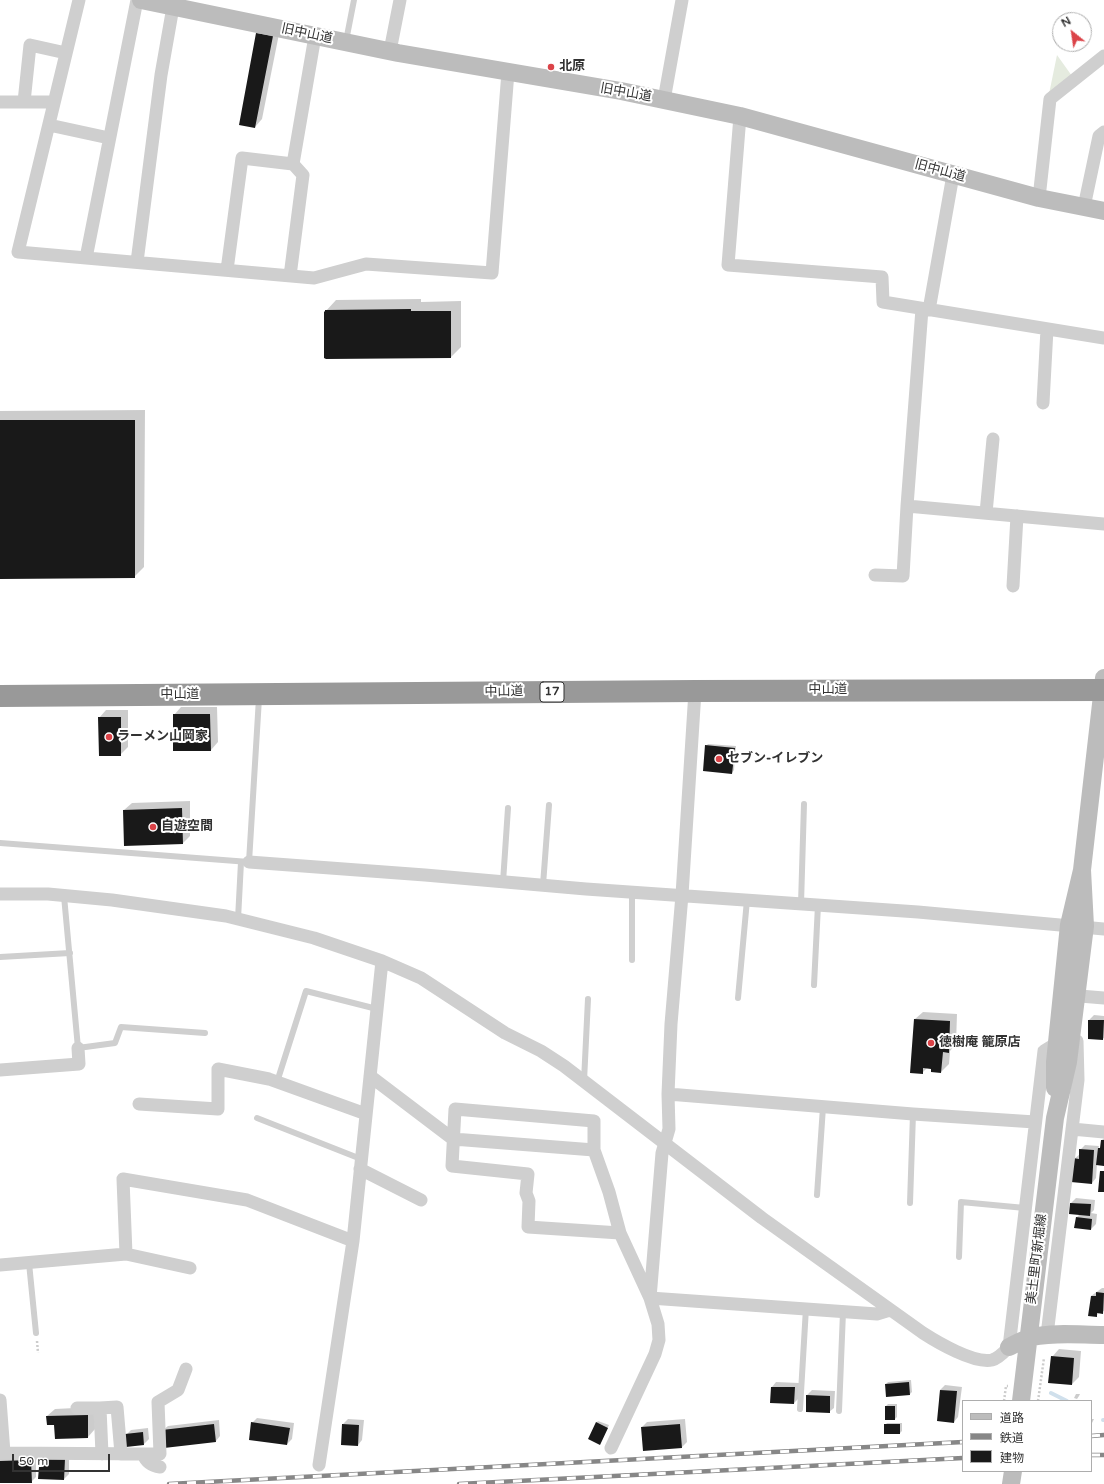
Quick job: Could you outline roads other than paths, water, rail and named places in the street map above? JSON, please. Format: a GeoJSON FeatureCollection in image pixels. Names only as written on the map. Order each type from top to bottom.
{"type":"FeatureCollection","features":[{"type":"Feature","properties":{"kind":"highway","name":"中山道"},"geometry":{"type":"LineString","coordinates":[[0,696],[259,695],[1104,686]]}},
{"type":"Feature","properties":{"kind":"main road","name":"旧中山道"},"geometry":{"type":"LineString","coordinates":[[146,1],[390,51],[664,100],[740,116],[1039,198],[1104,212]]}},
{"type":"Feature","properties":{"kind":"main road","name":"美土里町新堀線"},"geometry":{"type":"LineString","coordinates":[[1020,1400],[1055,1118],[1055,1062],[1064,1044],[1082,870],[1104,686]]}},
{"type":"Feature","properties":{"kind":"main road"},"geometry":{"type":"LineString","coordinates":[[1009,1347],[1027,1339],[1047,1336],[1104,1335]]}},
{"type":"Feature","properties":{"kind":"main road"},"geometry":{"type":"LineString","coordinates":[[1011,1484],[1012,1472]]}},
{"type":"Feature","properties":{"kind":"street"},"geometry":{"type":"LineString","coordinates":[[79,0],[18,252],[314,278],[366,264],[492,273],[508,72]]}},
{"type":"Feature","properties":{"kind":"street"},"geometry":{"type":"LineString","coordinates":[[390,51],[400,0]]}},
{"type":"Feature","properties":{"kind":"street"},"geometry":{"type":"LineString","coordinates":[[664,100],[682,0]]}},
{"type":"Feature","properties":{"kind":"street"},"geometry":{"type":"LineString","coordinates":[[86,258],[109,138],[146,1]]}},
{"type":"Feature","properties":{"kind":"street"},"geometry":{"type":"LineString","coordinates":[[137,262],[162,75],[173,7]]}},
{"type":"Feature","properties":{"kind":"street"},"geometry":{"type":"LineString","coordinates":[[292,164],[315,36]]}},
{"type":"Feature","properties":{"kind":"street"},"geometry":{"type":"LineString","coordinates":[[24,102],[30,45],[66,52]]}},
{"type":"Feature","properties":{"kind":"street"},"geometry":{"type":"LineString","coordinates":[[1039,198],[1050,99],[1104,56]]}},
{"type":"Feature","properties":{"kind":"street"},"geometry":{"type":"LineString","coordinates":[[0,102],[54,102]]}},
{"type":"Feature","properties":{"kind":"street"},"geometry":{"type":"LineString","coordinates":[[740,116],[728,265],[882,277],[883,302],[1104,338]]}},
{"type":"Feature","properties":{"kind":"street"},"geometry":{"type":"LineString","coordinates":[[49,125],[109,138]]}},
{"type":"Feature","properties":{"kind":"street"},"geometry":{"type":"LineString","coordinates":[[1084,207],[1099,136],[1104,132]]}},
{"type":"Feature","properties":{"kind":"street"},"geometry":{"type":"LineString","coordinates":[[227,270],[242,158],[292,164],[303,175],[290,276]]}},
{"type":"Feature","properties":{"kind":"street"},"geometry":{"type":"LineString","coordinates":[[875,575],[903,576],[907,506],[925,309],[953,175]]}},
{"type":"Feature","properties":{"kind":"street"},"geometry":{"type":"LineString","coordinates":[[1042,403],[1047,329]]}},
{"type":"Feature","properties":{"kind":"street"},"geometry":{"type":"LineString","coordinates":[[986,513],[993,439]]}},
{"type":"Feature","properties":{"kind":"street"},"geometry":{"type":"LineString","coordinates":[[907,506],[1104,524]]}},
{"type":"Feature","properties":{"kind":"street"},"geometry":{"type":"LineString","coordinates":[[1013,586],[1017,516]]}},
{"type":"Feature","properties":{"kind":"street"},"geometry":{"type":"LineString","coordinates":[[650,1298],[662,1153],[669,1129],[668,1094],[695,691]]}},
{"type":"Feature","properties":{"kind":"street"},"geometry":{"type":"LineString","coordinates":[[245,862],[1104,928]]}},
{"type":"Feature","properties":{"kind":"street"},"geometry":{"type":"LineString","coordinates":[[0,894],[48,894],[112,900],[226,916],[314,938],[382,961],[421,978],[505,1033],[550,1057],[584,1081],[762,1218],[890,1310],[936,1341],[972,1357],[984,1360],[991,1360],[999,1357],[1009,1347],[1044,1051],[1064,1044]]}},
{"type":"Feature","properties":{"kind":"street"},"geometry":{"type":"LineString","coordinates":[[320,1465],[353,1241],[382,961]]}},
{"type":"Feature","properties":{"kind":"street"},"geometry":{"type":"LineString","coordinates":[[1047,1336],[1078,1080],[1069,996],[1104,998]]}},
{"type":"Feature","properties":{"kind":"street"},"geometry":{"type":"LineString","coordinates":[[0,1070],[79,1064],[78,1048]]}},
{"type":"Feature","properties":{"kind":"street"},"geometry":{"type":"LineString","coordinates":[[138,1104],[218,1109],[218,1069],[277,1082],[366,1114]]}},
{"type":"Feature","properties":{"kind":"street"},"geometry":{"type":"LineString","coordinates":[[370,1076],[453,1139],[594,1150]]}},
{"type":"Feature","properties":{"kind":"street"},"geometry":{"type":"LineString","coordinates":[[668,1094],[913,1114],[1035,1122]]}},
{"type":"Feature","properties":{"kind":"street"},"geometry":{"type":"LineString","coordinates":[[612,1448],[659,1340],[658,1324],[650,1298],[620,1233],[610,1192],[594,1150],[594,1121],[455,1109],[452,1166],[528,1174],[526,1193],[529,1202],[528,1227],[620,1233]]}},
{"type":"Feature","properties":{"kind":"street"},"geometry":{"type":"LineString","coordinates":[[1072,1129],[1104,1132]]}},
{"type":"Feature","properties":{"kind":"street"},"geometry":{"type":"LineString","coordinates":[[361,1164],[421,1200]]}},
{"type":"Feature","properties":{"kind":"street"},"geometry":{"type":"LineString","coordinates":[[126,1254],[123,1179],[247,1200],[353,1241]]}},
{"type":"Feature","properties":{"kind":"street"},"geometry":{"type":"LineString","coordinates":[[0,1265],[126,1254],[190,1268]]}},
{"type":"Feature","properties":{"kind":"street"},"geometry":{"type":"LineString","coordinates":[[650,1298],[877,1314],[890,1310]]}},
{"type":"Feature","properties":{"kind":"street"},"geometry":{"type":"LineString","coordinates":[[0,1400],[2,1453],[160,1454],[158,1402],[178,1390],[186,1369]]}},
{"type":"Feature","properties":{"kind":"street"},"geometry":{"type":"LineString","coordinates":[[77,1408],[117,1407],[121,1454]]}},
{"type":"Feature","properties":{"kind":"street"},"geometry":{"type":"LineString","coordinates":[[100,1408],[102,1454]]}},
{"type":"Feature","properties":{"kind":"street"},"geometry":{"type":"LineString","coordinates":[[143,1454],[145,1459],[154,1466],[160,1467]]}},
{"type":"Feature","properties":{"kind":"lane"},"geometry":{"type":"LineString","coordinates":[[346,42],[354,0]]}},
{"type":"Feature","properties":{"kind":"lane"},"geometry":{"type":"LineString","coordinates":[[238,919],[245,862],[259,695]]}},
{"type":"Feature","properties":{"kind":"lane"},"geometry":{"type":"LineString","coordinates":[[801,904],[804,804]]}},
{"type":"Feature","properties":{"kind":"lane"},"geometry":{"type":"LineString","coordinates":[[543,885],[549,805]]}},
{"type":"Feature","properties":{"kind":"lane"},"geometry":{"type":"LineString","coordinates":[[503,882],[508,808]]}},
{"type":"Feature","properties":{"kind":"lane"},"geometry":{"type":"LineString","coordinates":[[0,843],[245,862]]}},
{"type":"Feature","properties":{"kind":"lane"},"geometry":{"type":"LineString","coordinates":[[632,892],[632,960]]}},
{"type":"Feature","properties":{"kind":"lane"},"geometry":{"type":"LineString","coordinates":[[64,896],[78,1048],[116,1043],[121,1027],[205,1032]]}},
{"type":"Feature","properties":{"kind":"lane"},"geometry":{"type":"LineString","coordinates":[[738,998],[747,900]]}},
{"type":"Feature","properties":{"kind":"lane"},"geometry":{"type":"LineString","coordinates":[[814,985],[818,905]]}},
{"type":"Feature","properties":{"kind":"lane"},"geometry":{"type":"LineString","coordinates":[[0,957],[70,953]]}},
{"type":"Feature","properties":{"kind":"lane"},"geometry":{"type":"LineString","coordinates":[[277,1082],[306,991],[377,1009]]}},
{"type":"Feature","properties":{"kind":"lane"},"geometry":{"type":"LineString","coordinates":[[584,1081],[588,999]]}},
{"type":"Feature","properties":{"kind":"lane"},"geometry":{"type":"LineString","coordinates":[[817,1195],[823,1107]]}},
{"type":"Feature","properties":{"kind":"lane"},"geometry":{"type":"LineString","coordinates":[[910,1203],[913,1114]]}},
{"type":"Feature","properties":{"kind":"lane"},"geometry":{"type":"LineString","coordinates":[[257,1118],[361,1164]]}},
{"type":"Feature","properties":{"kind":"lane"},"geometry":{"type":"LineString","coordinates":[[959,1257],[962,1202],[1025,1208]]}},
{"type":"Feature","properties":{"kind":"lane"},"geometry":{"type":"LineString","coordinates":[[29,1263],[36,1333]]}},
{"type":"Feature","properties":{"kind":"lane"},"geometry":{"type":"LineString","coordinates":[[800,1409],[806,1308]]}},
{"type":"Feature","properties":{"kind":"lane"},"geometry":{"type":"LineString","coordinates":[[839,1412],[843,1312]]}},
{"type":"Feature","properties":{"kind":"lane"},"geometry":{"type":"LineString","coordinates":[[1020,1400],[1027,1339]]}},
{"type":"Feature","properties":{"kind":"waterway"},"geometry":{"type":"LineString","coordinates":[[1051,1393],[1065,1400]]}},
{"type":"Feature","properties":{"kind":"railway"},"geometry":{"type":"LineString","coordinates":[[1092,1436],[1104,1435]]}},
{"type":"Feature","properties":{"kind":"railway"},"geometry":{"type":"LineString","coordinates":[[169,1484],[962,1442]]}},
{"type":"Feature","properties":{"kind":"railway"},"geometry":{"type":"LineString","coordinates":[[1092,1455],[1104,1455]]}},
{"type":"Feature","properties":{"kind":"railway"},"geometry":{"type":"LineString","coordinates":[[459,1484],[962,1458]]}},
{"type":"Feature","properties":{"kind":"place","name":"北原"},"geometry":{"type":"Point","coordinates":[551,67]}},
{"type":"Feature","properties":{"kind":"place","name":"ラーメン山岡家"},"geometry":{"type":"Point","coordinates":[109,737]}},
{"type":"Feature","properties":{"kind":"place","name":"セブン-イレブン"},"geometry":{"type":"Point","coordinates":[719,759]}},
{"type":"Feature","properties":{"kind":"place","name":"自遊空間"},"geometry":{"type":"Point","coordinates":[153,827]}},
{"type":"Feature","properties":{"kind":"place","name":"徳樹庵 籠原店"},"geometry":{"type":"Point","coordinates":[931,1043]}}]}
